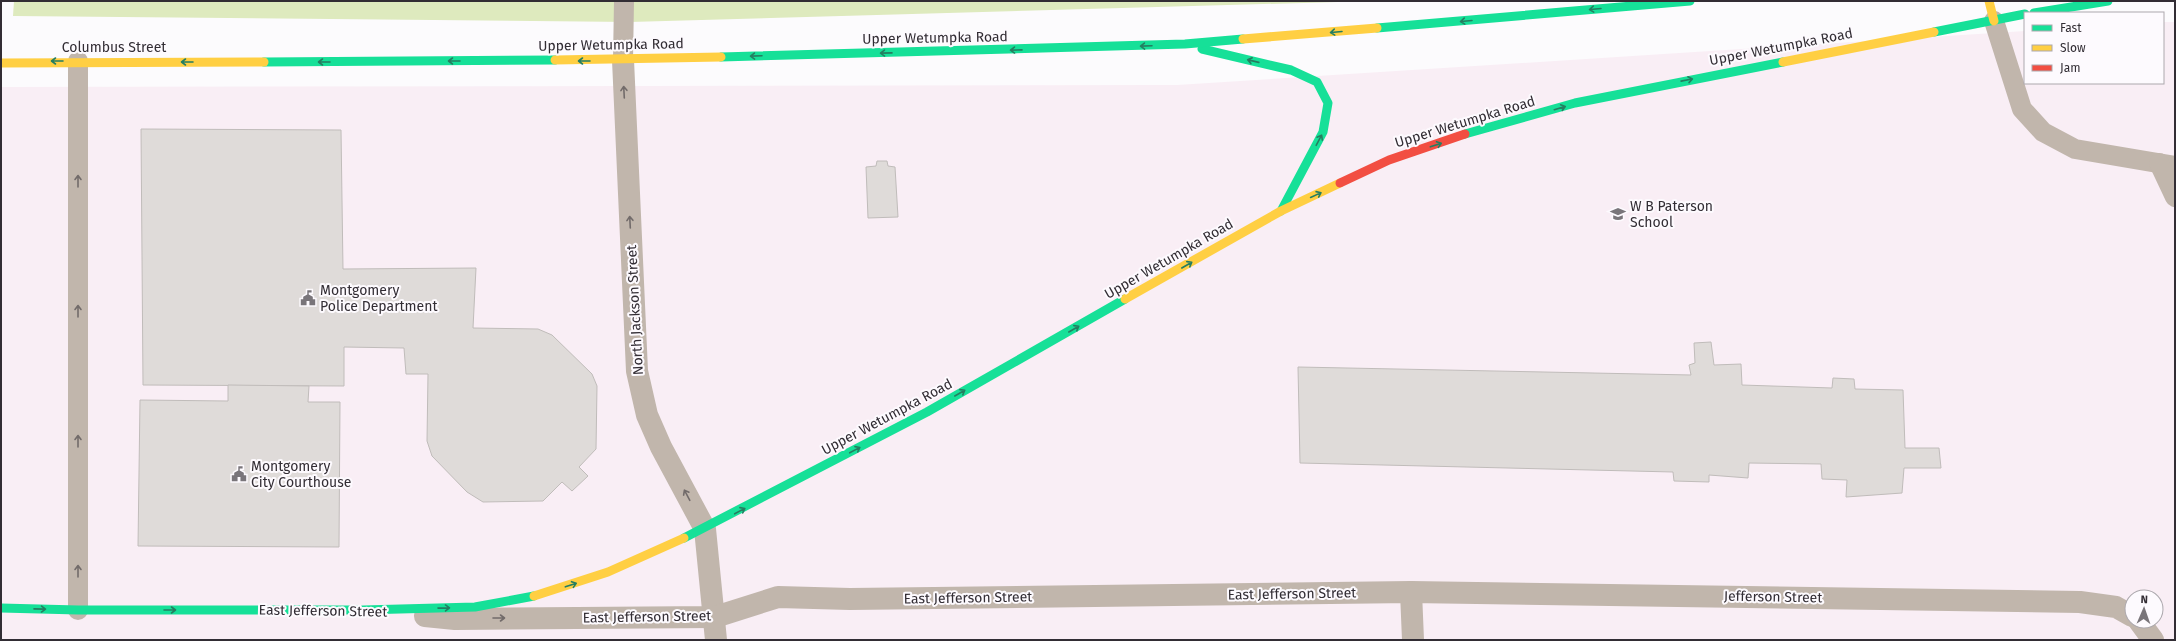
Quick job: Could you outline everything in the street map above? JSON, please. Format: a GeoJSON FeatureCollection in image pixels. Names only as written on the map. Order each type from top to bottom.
{"type":"FeatureCollection","features":[{"type":"Feature","properties":{"kind":"main road","name":"Upper Wetumpka Road"},"geometry":{"type":"LineString","coordinates":[[226,62],[623,60],[1184,44],[1690,1]]}},
{"type":"Feature","properties":{"kind":"main road"},"geometry":{"type":"LineString","coordinates":[[1989,1],[1994,21]]}},
{"type":"Feature","properties":{"kind":"main road"},"geometry":{"type":"LineString","coordinates":[[2040,12],[2108,1]]}},
{"type":"Feature","properties":{"kind":"main road","name":"Upper Wetumpka Road"},"geometry":{"type":"LineString","coordinates":[[363,610],[475,607],[540,595],[608,572],[706,530],[927,412],[1281,212],[1389,160],[1463,136],[1575,103],[2024,14]]}},
{"type":"Feature","properties":{"kind":"main road"},"geometry":{"type":"LineString","coordinates":[[1184,44],[1291,70],[1317,82],[1328,103],[1323,132],[1281,212]]}},
{"type":"Feature","properties":{"kind":"main road","name":"Columbus Street"},"geometry":{"type":"LineString","coordinates":[[1,63],[78,61],[226,62]]}},
{"type":"Feature","properties":{"kind":"main road","name":"East Jefferson Street"},"geometry":{"type":"LineString","coordinates":[[1,608],[78,610],[363,610]]}},
{"type":"Feature","properties":{"kind":"street","name":"North Jackson Street"},"geometry":{"type":"LineString","coordinates":[[623,60],[637,371],[647,415],[661,447],[706,530],[716,640]]}},
{"type":"Feature","properties":{"kind":"street","name":"East Jefferson Street"},"geometry":{"type":"LineString","coordinates":[[363,610],[455,619],[715,617],[778,597],[850,599],[1410,592]]}},
{"type":"Feature","properties":{"kind":"street","name":"Jefferson Street"},"geometry":{"type":"LineString","coordinates":[[1410,592],[2080,602],[2116,607],[2124,612]]}},
{"type":"Feature","properties":{"kind":"street"},"geometry":{"type":"LineString","coordinates":[[1410,592],[1413,640]]}},
{"type":"Feature","properties":{"kind":"street"},"geometry":{"type":"LineString","coordinates":[[2145,629],[2154,640]]}},
{"type":"Feature","properties":{"kind":"lane"},"geometry":{"type":"LineString","coordinates":[[623,60],[624,1]]}},
{"type":"Feature","properties":{"kind":"lane"},"geometry":{"type":"LineString","coordinates":[[1994,21],[2022,109],[2043,132],[2075,149],[2167,165],[2175,197]]}},
{"type":"Feature","properties":{"kind":"lane"},"geometry":{"type":"LineString","coordinates":[[78,61],[78,610]]}},
{"type":"Feature","properties":{"kind":"shaded area"},"geometry":{"type":"Polygon","coordinates":[[[2164,22],[2175,22],[2175,640],[1,640],[1,87],[1177,85],[2024,31],[2024,84],[2164,84],[2164,22]]]}},
{"type":"Feature","properties":{"kind":"green space"},"geometry":{"type":"Polygon","coordinates":[[[14,1],[1372,1],[630,22],[13,16],[14,1]]]}},
{"type":"Feature","properties":{"kind":"building","name":"Montgomery Police Department"},"geometry":{"type":"Polygon","coordinates":[[[141,129],[341,130],[343,269],[476,268],[473,328],[538,329],[552,335],[592,374],[597,386],[596,449],[579,467],[588,476],[572,491],[562,482],[543,501],[483,502],[467,492],[432,456],[427,441],[428,374],[406,374],[404,348],[344,347],[344,386],[143,385],[141,129]]]}},
{"type":"Feature","properties":{"kind":"building"},"geometry":{"type":"Polygon","coordinates":[[[877,161],[887,161],[888,166],[895,167],[898,217],[868,218],[866,167],[876,166],[877,161]]]}},
{"type":"Feature","properties":{"kind":"building"},"geometry":{"type":"Polygon","coordinates":[[[1711,342],[1714,365],[1741,364],[1742,385],[1832,388],[1833,378],[1854,379],[1855,389],[1903,390],[1905,448],[1939,448],[1941,468],[1904,468],[1902,493],[1846,497],[1847,480],[1822,479],[1821,464],[1749,463],[1748,478],[1709,475],[1709,482],[1674,481],[1673,472],[1300,463],[1298,367],[1691,375],[1689,365],[1695,363],[1694,343],[1711,342]]]}},
{"type":"Feature","properties":{"kind":"building","name":"Montgomery City Courthouse"},"geometry":{"type":"Polygon","coordinates":[[[228,385],[309,386],[308,402],[340,402],[339,547],[138,546],[140,400],[228,401],[228,385]]]}},
{"type":"Feature","properties":{"kind":"traffic: fast"},"geometry":{"type":"LineString","coordinates":[[1377,28],[1690,1]]}},
{"type":"Feature","properties":{"kind":"traffic: fast"},"geometry":{"type":"LineString","coordinates":[[2040,12],[2108,1]]}},
{"type":"Feature","properties":{"kind":"traffic: fast"},"geometry":{"type":"LineString","coordinates":[[1934,32],[2024,14]]}},
{"type":"Feature","properties":{"kind":"traffic: fast"},"geometry":{"type":"LineString","coordinates":[[721,57],[1185,44],[1243,39]]}},
{"type":"Feature","properties":{"kind":"traffic: fast"},"geometry":{"type":"LineString","coordinates":[[1202,49],[1291,70],[1317,82],[1328,103],[1323,132],[1281,211]]}},
{"type":"Feature","properties":{"kind":"traffic: fast"},"geometry":{"type":"LineString","coordinates":[[264,62],[555,60]]}},
{"type":"Feature","properties":{"kind":"traffic: fast"},"geometry":{"type":"LineString","coordinates":[[1465,134],[1575,103],[1783,62]]}},
{"type":"Feature","properties":{"kind":"traffic: fast"},"geometry":{"type":"LineString","coordinates":[[684,538],[927,412],[1125,299]]}},
{"type":"Feature","properties":{"kind":"traffic: fast"},"geometry":{"type":"LineString","coordinates":[[1,608],[78,610],[363,610],[475,607],[534,596]]}},
{"type":"Feature","properties":{"kind":"traffic: slow"},"geometry":{"type":"LineString","coordinates":[[1989,1],[1994,21]]}},
{"type":"Feature","properties":{"kind":"traffic: slow"},"geometry":{"type":"LineString","coordinates":[[1243,39],[1377,28]]}},
{"type":"Feature","properties":{"kind":"traffic: slow"},"geometry":{"type":"LineString","coordinates":[[1783,62],[1934,32]]}},
{"type":"Feature","properties":{"kind":"traffic: slow"},"geometry":{"type":"LineString","coordinates":[[555,60],[721,57]]}},
{"type":"Feature","properties":{"kind":"traffic: slow"},"geometry":{"type":"LineString","coordinates":[[1,63],[264,62]]}},
{"type":"Feature","properties":{"kind":"traffic: slow"},"geometry":{"type":"LineString","coordinates":[[1125,299],[1281,211],[1340,183]]}},
{"type":"Feature","properties":{"kind":"traffic: slow"},"geometry":{"type":"LineString","coordinates":[[534,596],[608,572],[684,538]]}},
{"type":"Feature","properties":{"kind":"traffic: jam"},"geometry":{"type":"LineString","coordinates":[[1340,183],[1389,160],[1465,134]]}},
{"type":"Feature","properties":{"kind":"place","name":"W B Paterson School"},"geometry":{"type":"Point","coordinates":[1618,214]}},
{"type":"Feature","properties":{"kind":"place","name":"Montgomery Police Department"},"geometry":{"type":"Point","coordinates":[308,298]}},
{"type":"Feature","properties":{"kind":"place","name":"Montgomery City Courthouse"},"geometry":{"type":"Point","coordinates":[239,474]}}]}
